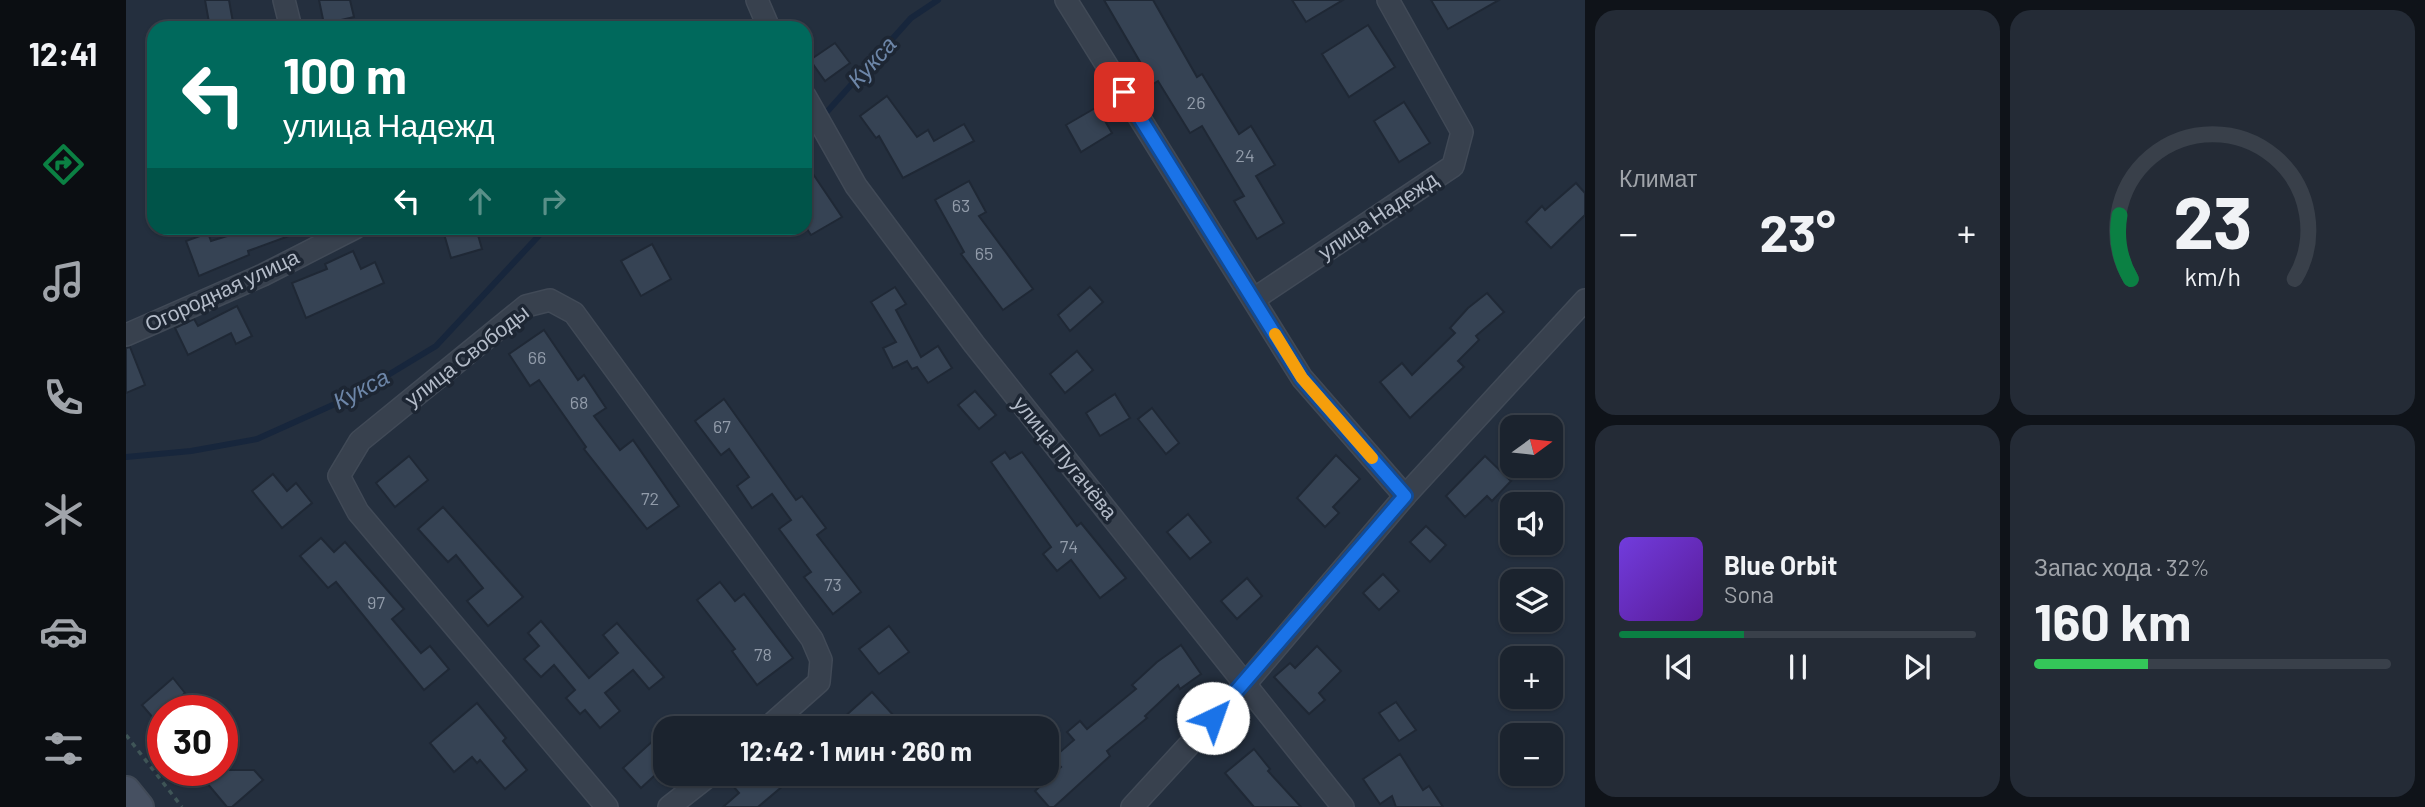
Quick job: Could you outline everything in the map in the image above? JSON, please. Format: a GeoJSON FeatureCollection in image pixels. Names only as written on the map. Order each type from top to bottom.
{"type":"FeatureCollection","features":[{"type":"Feature","properties":{"kind":"street"},"geometry":{"type":"LineString","coordinates":[[284,0],[289,21]]}},
{"type":"Feature","properties":{"kind":"street"},"geometry":{"type":"LineString","coordinates":[[757,0],[766,21]]}},
{"type":"Feature","properties":{"kind":"street"},"geometry":{"type":"LineString","coordinates":[[1066,0],[1302,378],[1405,496]]}},
{"type":"Feature","properties":{"kind":"street","name":"улица Надежд"},"geometry":{"type":"LineString","coordinates":[[1254,299],[1452,166],[1462,132],[1388,0]]}},
{"type":"Feature","properties":{"kind":"street","name":"улица Пугачёва"},"geometry":{"type":"LineString","coordinates":[[812,107],[856,186],[974,344],[1343,807]]}},
{"type":"Feature","properties":{"kind":"street","name":"Огородная улица"},"geometry":{"type":"LineString","coordinates":[[126,335],[263,275],[341,235]]}},
{"type":"Feature","properties":{"kind":"street","name":"улица Свободы"},"geometry":{"type":"LineString","coordinates":[[607,807],[358,512],[339,476],[360,441],[526,306],[550,300],[574,313],[812,639],[821,660],[819,682],[781,716]]}},
{"type":"Feature","properties":{"kind":"street"},"geometry":{"type":"LineString","coordinates":[[1132,807],[1246,683],[1405,496],[1585,300]]}},
{"type":"Feature","properties":{"kind":"street"},"geometry":{"type":"LineString","coordinates":[[669,807],[695,786]]}},
{"type":"Feature","properties":{"kind":"street"},"geometry":{"type":"LineString","coordinates":[[126,791],[139,807]]}},
{"type":"Feature","properties":{"kind":"path"},"geometry":{"type":"LineString","coordinates":[[126,735],[182,807]]}},
{"type":"Feature","properties":{"kind":"building"},"geometry":{"type":"Polygon","coordinates":[[[205,0],[229,0],[233,21],[209,21],[205,0]]]}},
{"type":"Feature","properties":{"kind":"building"},"geometry":{"type":"Polygon","coordinates":[[[319,0],[350,0],[354,17],[323,21],[319,0]]]}},
{"type":"Feature","properties":{"kind":"building"},"geometry":{"type":"Polygon","coordinates":[[[1104,0],[1153,0],[1197,77],[1202,74],[1239,134],[1251,126],[1275,165],[1256,176],[1284,223],[1257,239],[1234,201],[1244,196],[1202,126],[1190,133],[1158,81],[1153,84],[1104,0]]]}},
{"type":"Feature","properties":{"kind":"building"},"geometry":{"type":"Polygon","coordinates":[[[1292,0],[1343,0],[1306,22],[1292,0]]]}},
{"type":"Feature","properties":{"kind":"building"},"geometry":{"type":"Polygon","coordinates":[[[1431,0],[1499,0],[1448,29],[1431,0]]]}},
{"type":"Feature","properties":{"kind":"building"},"geometry":{"type":"Polygon","coordinates":[[[1368,25],[1395,67],[1349,97],[1322,54],[1368,25]]]}},
{"type":"Feature","properties":{"kind":"building"},"geometry":{"type":"Polygon","coordinates":[[[835,43],[850,63],[825,81],[812,59],[835,43]]]}},
{"type":"Feature","properties":{"kind":"building"},"geometry":{"type":"Polygon","coordinates":[[[887,96],[917,137],[928,130],[934,141],[964,124],[974,141],[903,178],[879,136],[876,138],[860,116],[887,96]]]}},
{"type":"Feature","properties":{"kind":"building"},"geometry":{"type":"Polygon","coordinates":[[[1404,102],[1430,143],[1399,162],[1374,121],[1404,102]]]}},
{"type":"Feature","properties":{"kind":"building"},"geometry":{"type":"Polygon","coordinates":[[[1097,107],[1112,133],[1081,152],[1066,125],[1097,107]]]}},
{"type":"Feature","properties":{"kind":"building"},"geometry":{"type":"Polygon","coordinates":[[[812,172],[842,217],[812,234],[812,172]]]}},
{"type":"Feature","properties":{"kind":"building"},"geometry":{"type":"Polygon","coordinates":[[[969,181],[986,212],[979,216],[1033,289],[1003,310],[961,254],[964,252],[935,200],[969,181]]]}},
{"type":"Feature","properties":{"kind":"building"},"geometry":{"type":"Polygon","coordinates":[[[1576,183],[1585,193],[1585,215],[1551,248],[1526,222],[1542,206],[1545,210],[1576,183]]]}},
{"type":"Feature","properties":{"kind":"building"},"geometry":{"type":"Polygon","coordinates":[[[209,235],[211,241],[230,235],[292,235],[248,251],[249,255],[199,276],[186,241],[209,235]]]}},
{"type":"Feature","properties":{"kind":"building"},"geometry":{"type":"Polygon","coordinates":[[[444,235],[478,235],[482,249],[451,258],[444,235]]]}},
{"type":"Feature","properties":{"kind":"building"},"geometry":{"type":"Polygon","coordinates":[[[652,244],[671,279],[641,296],[621,261],[652,244]]]}},
{"type":"Feature","properties":{"kind":"building"},"geometry":{"type":"Polygon","coordinates":[[[353,251],[361,269],[375,262],[384,283],[306,318],[292,283],[327,269],[325,264],[353,251]]]}},
{"type":"Feature","properties":{"kind":"building"},"geometry":{"type":"Polygon","coordinates":[[[895,287],[906,304],[896,310],[921,357],[938,346],[952,368],[928,383],[917,367],[912,369],[907,361],[893,368],[883,348],[896,342],[871,302],[895,287]]]}},
{"type":"Feature","properties":{"kind":"building"},"geometry":{"type":"Polygon","coordinates":[[[1090,287],[1103,302],[1070,331],[1058,315],[1090,287]]]}},
{"type":"Feature","properties":{"kind":"building"},"geometry":{"type":"Polygon","coordinates":[[[1487,293],[1504,312],[1476,336],[1479,340],[1458,361],[1464,367],[1410,418],[1380,382],[1402,363],[1412,375],[1455,333],[1450,328],[1468,308],[1487,293]]]}},
{"type":"Feature","properties":{"kind":"building"},"geometry":{"type":"Polygon","coordinates":[[[237,306],[252,336],[236,344],[231,333],[188,355],[175,328],[194,319],[198,326],[237,306]]]}},
{"type":"Feature","properties":{"kind":"building"},"geometry":{"type":"Polygon","coordinates":[[[544,330],[578,380],[584,375],[606,408],[594,416],[620,450],[633,440],[679,506],[647,529],[584,449],[586,447],[539,380],[530,386],[509,354],[544,330]]]}},
{"type":"Feature","properties":{"kind":"building"},"geometry":{"type":"Polygon","coordinates":[[[130,347],[145,385],[126,393],[126,348],[130,347]]]}},
{"type":"Feature","properties":{"kind":"building"},"geometry":{"type":"Polygon","coordinates":[[[1077,351],[1093,370],[1065,393],[1050,374],[1077,351]]]}},
{"type":"Feature","properties":{"kind":"building"},"geometry":{"type":"Polygon","coordinates":[[[975,391],[996,415],[979,429],[958,405],[975,391]]]}},
{"type":"Feature","properties":{"kind":"building"},"geometry":{"type":"Polygon","coordinates":[[[1115,394],[1130,418],[1100,436],[1086,413],[1115,394]]]}},
{"type":"Feature","properties":{"kind":"building"},"geometry":{"type":"Polygon","coordinates":[[[724,399],[796,500],[802,496],[826,528],[817,535],[861,592],[833,614],[804,577],[811,572],[779,529],[791,520],[772,494],[752,508],[737,486],[749,477],[729,449],[721,455],[695,421],[724,399]]]}},
{"type":"Feature","properties":{"kind":"building"},"geometry":{"type":"Polygon","coordinates":[[[1152,408],[1179,443],[1166,454],[1138,419],[1152,408]]]}},
{"type":"Feature","properties":{"kind":"building"},"geometry":{"type":"Polygon","coordinates":[[[1005,452],[1010,459],[1022,452],[1077,526],[1081,523],[1126,578],[1100,598],[1071,560],[1057,571],[1043,554],[1051,547],[991,462],[1005,452]]]}},
{"type":"Feature","properties":{"kind":"building"},"geometry":{"type":"Polygon","coordinates":[[[1336,455],[1360,479],[1333,507],[1339,513],[1325,527],[1297,498],[1336,455]]]}},
{"type":"Feature","properties":{"kind":"building"},"geometry":{"type":"Polygon","coordinates":[[[409,456],[428,480],[395,507],[376,483],[409,456]]]}},
{"type":"Feature","properties":{"kind":"building"},"geometry":{"type":"Polygon","coordinates":[[[1485,456],[1500,470],[1500,478],[1511,481],[1492,501],[1487,496],[1465,517],[1446,496],[1485,456]]]}},
{"type":"Feature","properties":{"kind":"building"},"geometry":{"type":"Polygon","coordinates":[[[273,474],[287,491],[296,483],[312,503],[282,528],[252,491],[273,474]]]}},
{"type":"Feature","properties":{"kind":"building"},"geometry":{"type":"Polygon","coordinates":[[[443,507],[523,597],[488,626],[467,601],[483,588],[456,555],[448,562],[418,529],[443,507]]]}},
{"type":"Feature","properties":{"kind":"building"},"geometry":{"type":"Polygon","coordinates":[[[1188,514],[1211,542],[1190,559],[1167,532],[1188,514]]]}},
{"type":"Feature","properties":{"kind":"building"},"geometry":{"type":"Polygon","coordinates":[[[1426,526],[1446,545],[1430,562],[1410,542],[1426,526]]]}},
{"type":"Feature","properties":{"kind":"building"},"geometry":{"type":"Polygon","coordinates":[[[321,538],[334,552],[345,542],[404,609],[392,619],[421,653],[430,646],[449,669],[424,690],[336,582],[328,588],[300,556],[321,538]]]}},
{"type":"Feature","properties":{"kind":"building"},"geometry":{"type":"Polygon","coordinates":[[[1383,574],[1399,591],[1379,610],[1363,593],[1383,574]]]}},
{"type":"Feature","properties":{"kind":"building"},"geometry":{"type":"Polygon","coordinates":[[[1247,578],[1262,596],[1237,619],[1221,601],[1247,578]]]}},
{"type":"Feature","properties":{"kind":"building"},"geometry":{"type":"Polygon","coordinates":[[[720,582],[735,601],[744,594],[793,658],[757,685],[732,651],[735,649],[697,600],[720,582]]]}},
{"type":"Feature","properties":{"kind":"building"},"geometry":{"type":"Polygon","coordinates":[[[541,621],[589,678],[618,653],[603,635],[617,623],[664,677],[649,689],[633,670],[605,693],[620,711],[600,728],[585,710],[580,714],[566,698],[575,690],[554,665],[541,677],[524,659],[539,646],[528,633],[541,621]]]}},
{"type":"Feature","properties":{"kind":"building"},"geometry":{"type":"Polygon","coordinates":[[[889,626],[909,652],[879,674],[859,649],[889,626]]]}},
{"type":"Feature","properties":{"kind":"building"},"geometry":{"type":"Polygon","coordinates":[[[1181,645],[1201,674],[1180,689],[1178,685],[1145,716],[1147,718],[1107,751],[1110,756],[1054,807],[1049,807],[1035,791],[1040,786],[1059,786],[1059,753],[1074,740],[1067,732],[1080,721],[1087,729],[1136,689],[1132,685],[1181,645]]]}},
{"type":"Feature","properties":{"kind":"building"},"geometry":{"type":"Polygon","coordinates":[[[1317,646],[1341,671],[1319,693],[1325,700],[1309,714],[1274,677],[1290,663],[1295,668],[1317,646]]]}},
{"type":"Feature","properties":{"kind":"building"},"geometry":{"type":"Polygon","coordinates":[[[173,678],[185,693],[183,695],[153,695],[173,678]]]}},
{"type":"Feature","properties":{"kind":"building"},"geometry":{"type":"Polygon","coordinates":[[[872,692],[894,716],[845,716],[872,692]]]}},
{"type":"Feature","properties":{"kind":"building"},"geometry":{"type":"Polygon","coordinates":[[[1396,702],[1416,730],[1399,741],[1379,713],[1396,702]]]}},
{"type":"Feature","properties":{"kind":"building"},"geometry":{"type":"Polygon","coordinates":[[[477,703],[506,738],[503,741],[527,770],[505,789],[480,760],[477,763],[472,757],[454,772],[430,743],[477,703]]]}},
{"type":"Feature","properties":{"kind":"building"},"geometry":{"type":"Polygon","coordinates":[[[653,741],[653,777],[641,788],[623,768],[653,741]]]}},
{"type":"Feature","properties":{"kind":"building"},"geometry":{"type":"Polygon","coordinates":[[[1254,749],[1270,769],[1268,771],[1301,807],[1254,807],[1225,773],[1254,749]]]}},
{"type":"Feature","properties":{"kind":"building"},"geometry":{"type":"Polygon","coordinates":[[[1400,754],[1423,790],[1429,786],[1443,807],[1396,807],[1392,796],[1380,804],[1363,779],[1400,754]]]}},
{"type":"Feature","properties":{"kind":"building"},"geometry":{"type":"Polygon","coordinates":[[[238,770],[254,770],[263,780],[232,807],[227,807],[209,786],[238,786],[238,770]]]}},
{"type":"Feature","properties":{"kind":"building"},"geometry":{"type":"Polygon","coordinates":[[[733,786],[783,786],[758,807],[723,807],[739,793],[733,786]]]}},
{"type":"Feature","properties":{"kind":"waterway","name":"Кукса"},"geometry":{"type":"LineString","coordinates":[[812,118],[825,114],[911,18],[938,0]]}},
{"type":"Feature","properties":{"kind":"waterway","name":"Кукса"},"geometry":{"type":"LineString","coordinates":[[126,457],[191,451],[257,439],[355,395],[436,346],[539,235]]}},
{"type":"Feature","properties":{"kind":"slow traffic"},"geometry":{"type":"LineString","coordinates":[[1275,334],[1302,378],[1372,458]]}},
{"type":"Feature","properties":{"kind":"route"},"geometry":{"type":"LineString","coordinates":[[1124,92],[1302,378],[1405,496],[1213,718]]}}]}
